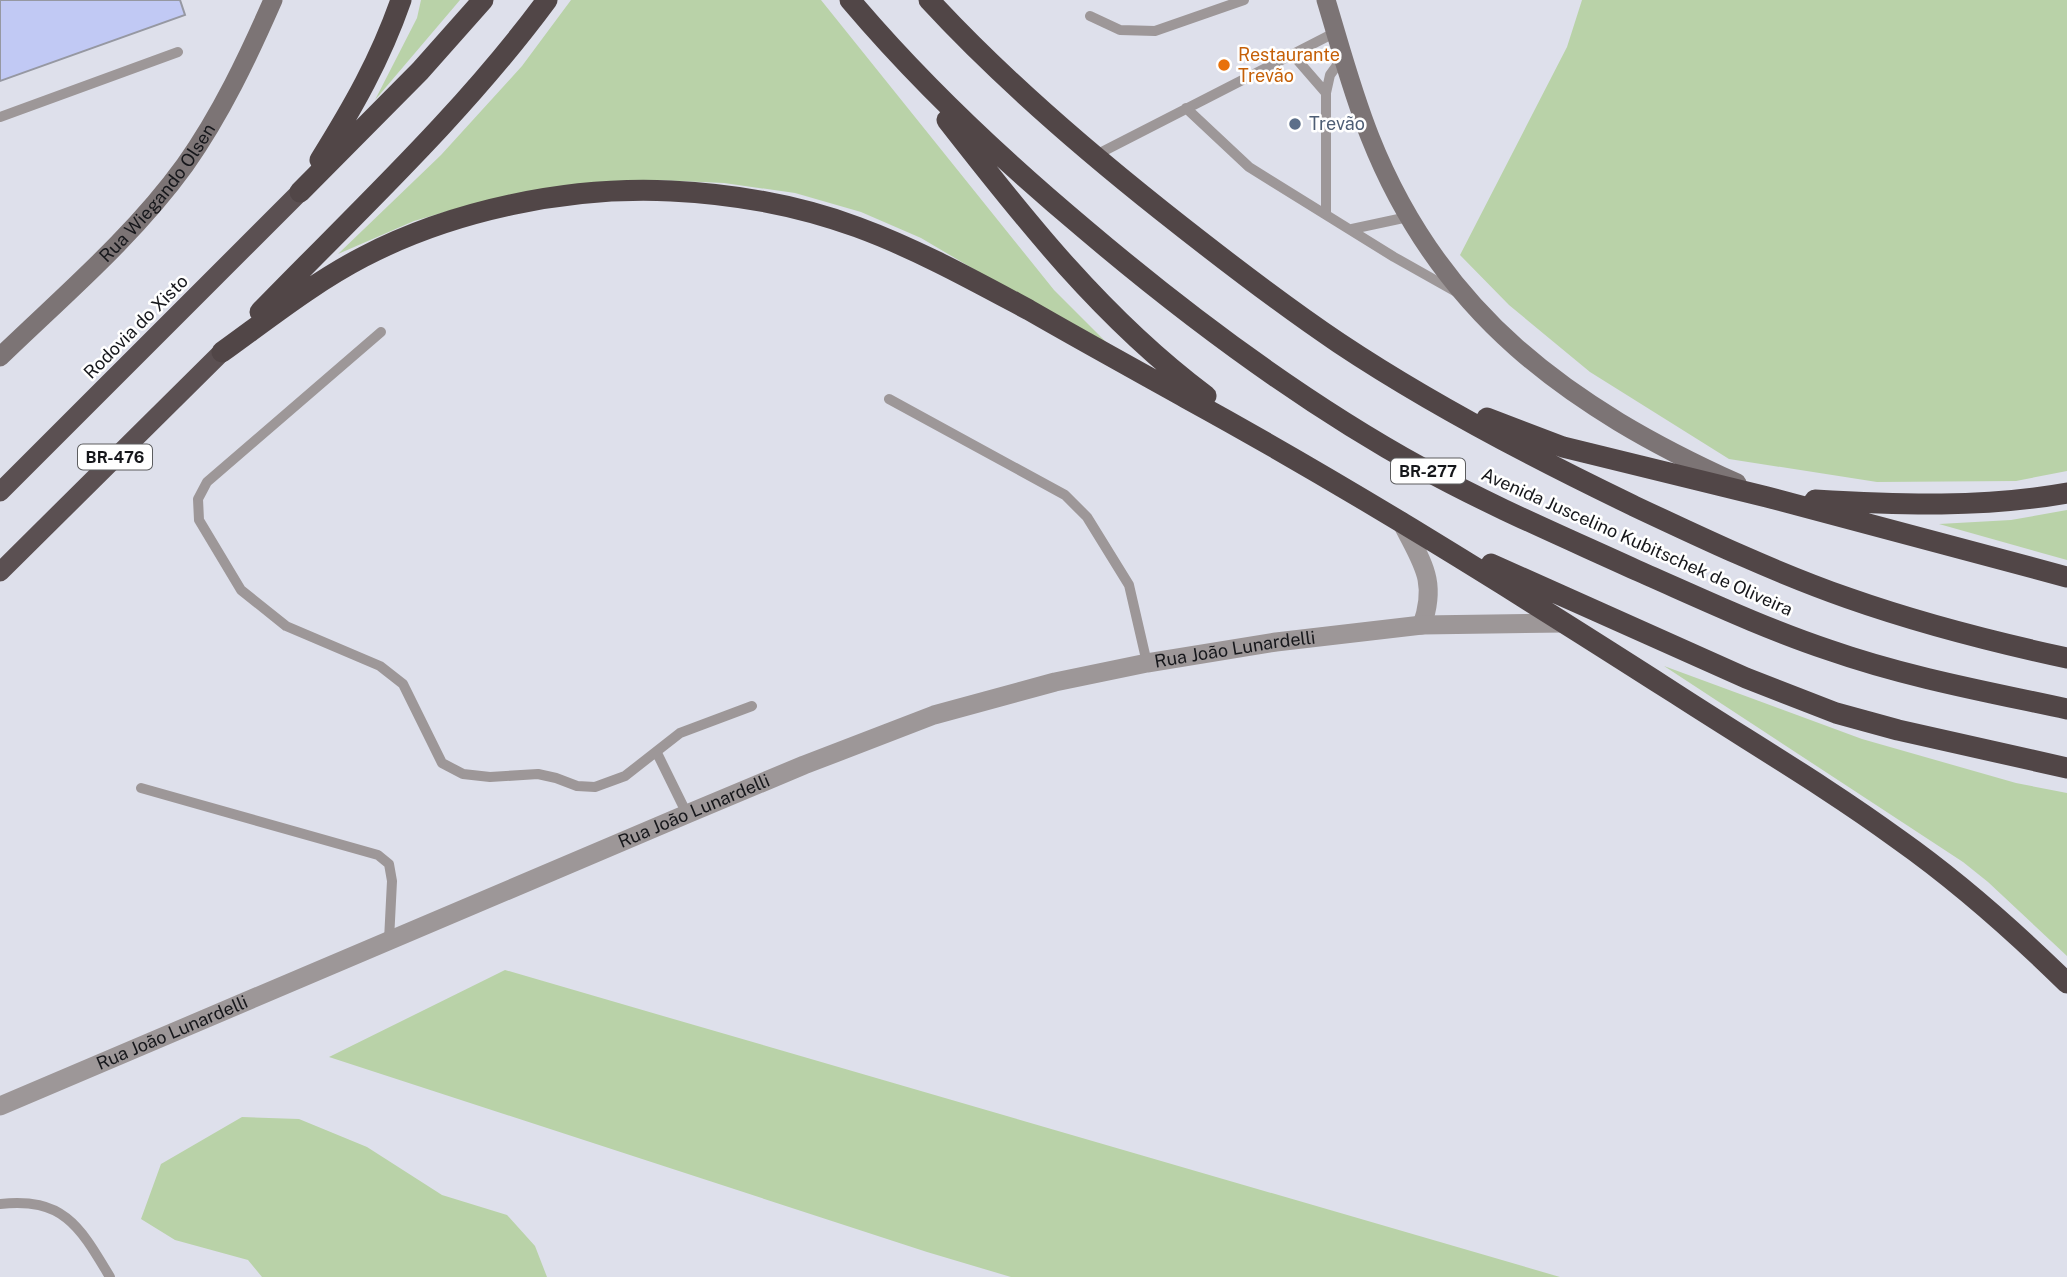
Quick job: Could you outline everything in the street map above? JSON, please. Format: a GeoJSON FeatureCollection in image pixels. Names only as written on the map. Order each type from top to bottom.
{"type":"FeatureCollection","features":[{"type":"Feature","properties":{"kind":"highway"},"geometry":{"type":"LineString","coordinates":[[300,192],[361,94],[383,49],[401,0]]}},
{"type":"Feature","properties":{"kind":"highway"},"geometry":{"type":"LineString","coordinates":[[300,192],[420,71],[483,0]]}},
{"type":"Feature","properties":{"kind":"highway"},"geometry":{"type":"LineString","coordinates":[[222,352],[436,132],[547,0]]}},
{"type":"Feature","properties":{"kind":"highway","name":"Avenida Juscelino Kubitschek de Oliveira"},"geometry":{"type":"LineString","coordinates":[[850,0],[891,49],[986,143],[1179,307],[1309,399],[1420,467],[1545,529],[1782,633],[1874,664],[2067,709]]}},
{"type":"Feature","properties":{"kind":"highway","name":"Avenida Juscelino Kubitschek de Oliveira"},"geometry":{"type":"LineString","coordinates":[[929,0],[1008,78],[1094,156],[1270,295],[1404,384],[1592,486],[1786,573],[1846,597],[1919,621],[2001,644],[2067,658]]}},
{"type":"Feature","properties":{"kind":"highway"},"geometry":{"type":"LineString","coordinates":[[891,49],[1066,268],[1113,317],[1180,376],[1273,445]]}},
{"type":"Feature","properties":{"kind":"highway"},"geometry":{"type":"LineString","coordinates":[[222,352],[313,286],[361,258],[412,234],[466,216],[532,202],[605,192],[669,191],[737,197],[799,208],[857,227],[916,251],[970,278],[1273,445],[1565,623],[1898,838],[1996,916],[2067,984]]}},
{"type":"Feature","properties":{"kind":"highway","name":"Rodovia do Xisto"},"geometry":{"type":"LineString","coordinates":[[0,492],[300,192]]}},
{"type":"Feature","properties":{"kind":"highway","name":"BR-476"},"geometry":{"type":"LineString","coordinates":[[0,572],[222,352]]}},
{"type":"Feature","properties":{"kind":"highway"},"geometry":{"type":"LineString","coordinates":[[1404,384],[1563,447],[1767,497],[2067,577]]}},
{"type":"Feature","properties":{"kind":"highway"},"geometry":{"type":"LineString","coordinates":[[1767,497],[1934,505],[1984,504],[2067,493]]}},
{"type":"Feature","properties":{"kind":"highway"},"geometry":{"type":"LineString","coordinates":[[1401,521],[1746,678],[1836,713],[1922,736],[2067,768]]}},
{"type":"Feature","properties":{"kind":"main road","name":"Rua Wiegando Olsen"},"geometry":{"type":"LineString","coordinates":[[0,357],[118,242],[153,205],[184,165],[209,128],[273,0]]}},
{"type":"Feature","properties":{"kind":"main road"},"geometry":{"type":"LineString","coordinates":[[1326,0],[1370,138],[1408,217],[1464,297],[1518,351],[1594,408],[1686,460],[1767,497]]}},
{"type":"Feature","properties":{"kind":"street"},"geometry":{"type":"LineString","coordinates":[[1401,521],[1428,577],[1429,606],[1423,625]]}},
{"type":"Feature","properties":{"kind":"street","name":"Rua João Lunardelli"},"geometry":{"type":"LineString","coordinates":[[0,1106],[804,765],[934,715],[1000,695],[1147,663],[1276,642],[1423,625],[1565,623]]}},
{"type":"Feature","properties":{"kind":"lane"},"geometry":{"type":"LineString","coordinates":[[1090,16],[1120,30],[1155,31],[1244,0]]}},
{"type":"Feature","properties":{"kind":"lane"},"geometry":{"type":"LineString","coordinates":[[1094,156],[1336,32]]}},
{"type":"Feature","properties":{"kind":"lane"},"geometry":{"type":"LineString","coordinates":[[0,117],[178,52]]}},
{"type":"Feature","properties":{"kind":"lane"},"geometry":{"type":"LineString","coordinates":[[1293,55],[1326,93]]}},
{"type":"Feature","properties":{"kind":"lane"},"geometry":{"type":"LineString","coordinates":[[1326,214],[1326,93],[1330,75],[1343,57]]}},
{"type":"Feature","properties":{"kind":"lane"},"geometry":{"type":"LineString","coordinates":[[1186,108],[1249,167],[1464,297]]}},
{"type":"Feature","properties":{"kind":"lane"},"geometry":{"type":"LineString","coordinates":[[1352,229],[1408,217]]}},
{"type":"Feature","properties":{"kind":"lane"},"geometry":{"type":"LineString","coordinates":[[381,332],[207,482],[198,499],[199,520],[241,590],[286,626],[380,666],[403,684],[442,763],[463,774],[490,777],[538,774],[577,786],[595,787],[625,776],[680,733],[752,706]]}},
{"type":"Feature","properties":{"kind":"lane"},"geometry":{"type":"LineString","coordinates":[[889,399],[1065,495],[1087,517],[1129,585],[1147,663]]}},
{"type":"Feature","properties":{"kind":"lane"},"geometry":{"type":"LineString","coordinates":[[657,753],[687,814]]}},
{"type":"Feature","properties":{"kind":"lane"},"geometry":{"type":"LineString","coordinates":[[141,788],[378,855],[389,864],[392,881],[389,940]]}},
{"type":"Feature","properties":{"kind":"lane"},"geometry":{"type":"LineString","coordinates":[[0,1204],[25,1202],[51,1207],[85,1235],[110,1277]]}},
{"type":"Feature","properties":{"kind":"green space"},"geometry":{"type":"Polygon","coordinates":[[[421,0],[460,0],[375,100],[417,18],[421,0]]]}},
{"type":"Feature","properties":{"kind":"green space"},"geometry":{"type":"Polygon","coordinates":[[[571,0],[821,0],[1054,290],[1110,346],[1099,343],[921,238],[861,212],[795,193],[724,183],[657,180],[616,182],[469,205],[414,221],[338,254],[441,155],[522,66],[571,0]]]}},
{"type":"Feature","properties":{"kind":"green space"},"geometry":{"type":"Polygon","coordinates":[[[1582,0],[2067,0],[2067,471],[2016,481],[1877,482],[1729,459],[1590,372],[1509,305],[1460,255],[1567,47],[1582,0]]]}},
{"type":"Feature","properties":{"kind":"green space"},"geometry":{"type":"Polygon","coordinates":[[[2067,510],[2067,560],[1939,524],[2011,520],[2067,510]]]}},
{"type":"Feature","properties":{"kind":"green space"},"geometry":{"type":"Polygon","coordinates":[[[1664,666],[1862,739],[2016,783],[2067,793],[2067,956],[1963,862],[1664,666]]]}},
{"type":"Feature","properties":{"kind":"green space"},"geometry":{"type":"Polygon","coordinates":[[[505,970],[1560,1277],[1011,1277],[329,1057],[505,970]]]}},
{"type":"Feature","properties":{"kind":"green space"},"geometry":{"type":"Polygon","coordinates":[[[242,1117],[299,1119],[367,1147],[442,1195],[507,1215],[535,1246],[547,1277],[262,1277],[248,1260],[175,1240],[141,1219],[161,1164],[242,1117]]]}},
{"type":"Feature","properties":{"kind":"building"},"geometry":{"type":"Polygon","coordinates":[[[0,0],[180,0],[185,15],[0,81],[0,0]]]}},
{"type":"Feature","properties":{"kind":"place","name":"Restaurante Trevão"},"geometry":{"type":"Point","coordinates":[1224,65]}},
{"type":"Feature","properties":{"kind":"place","name":"Trevão"},"geometry":{"type":"Point","coordinates":[1295,124]}}]}
